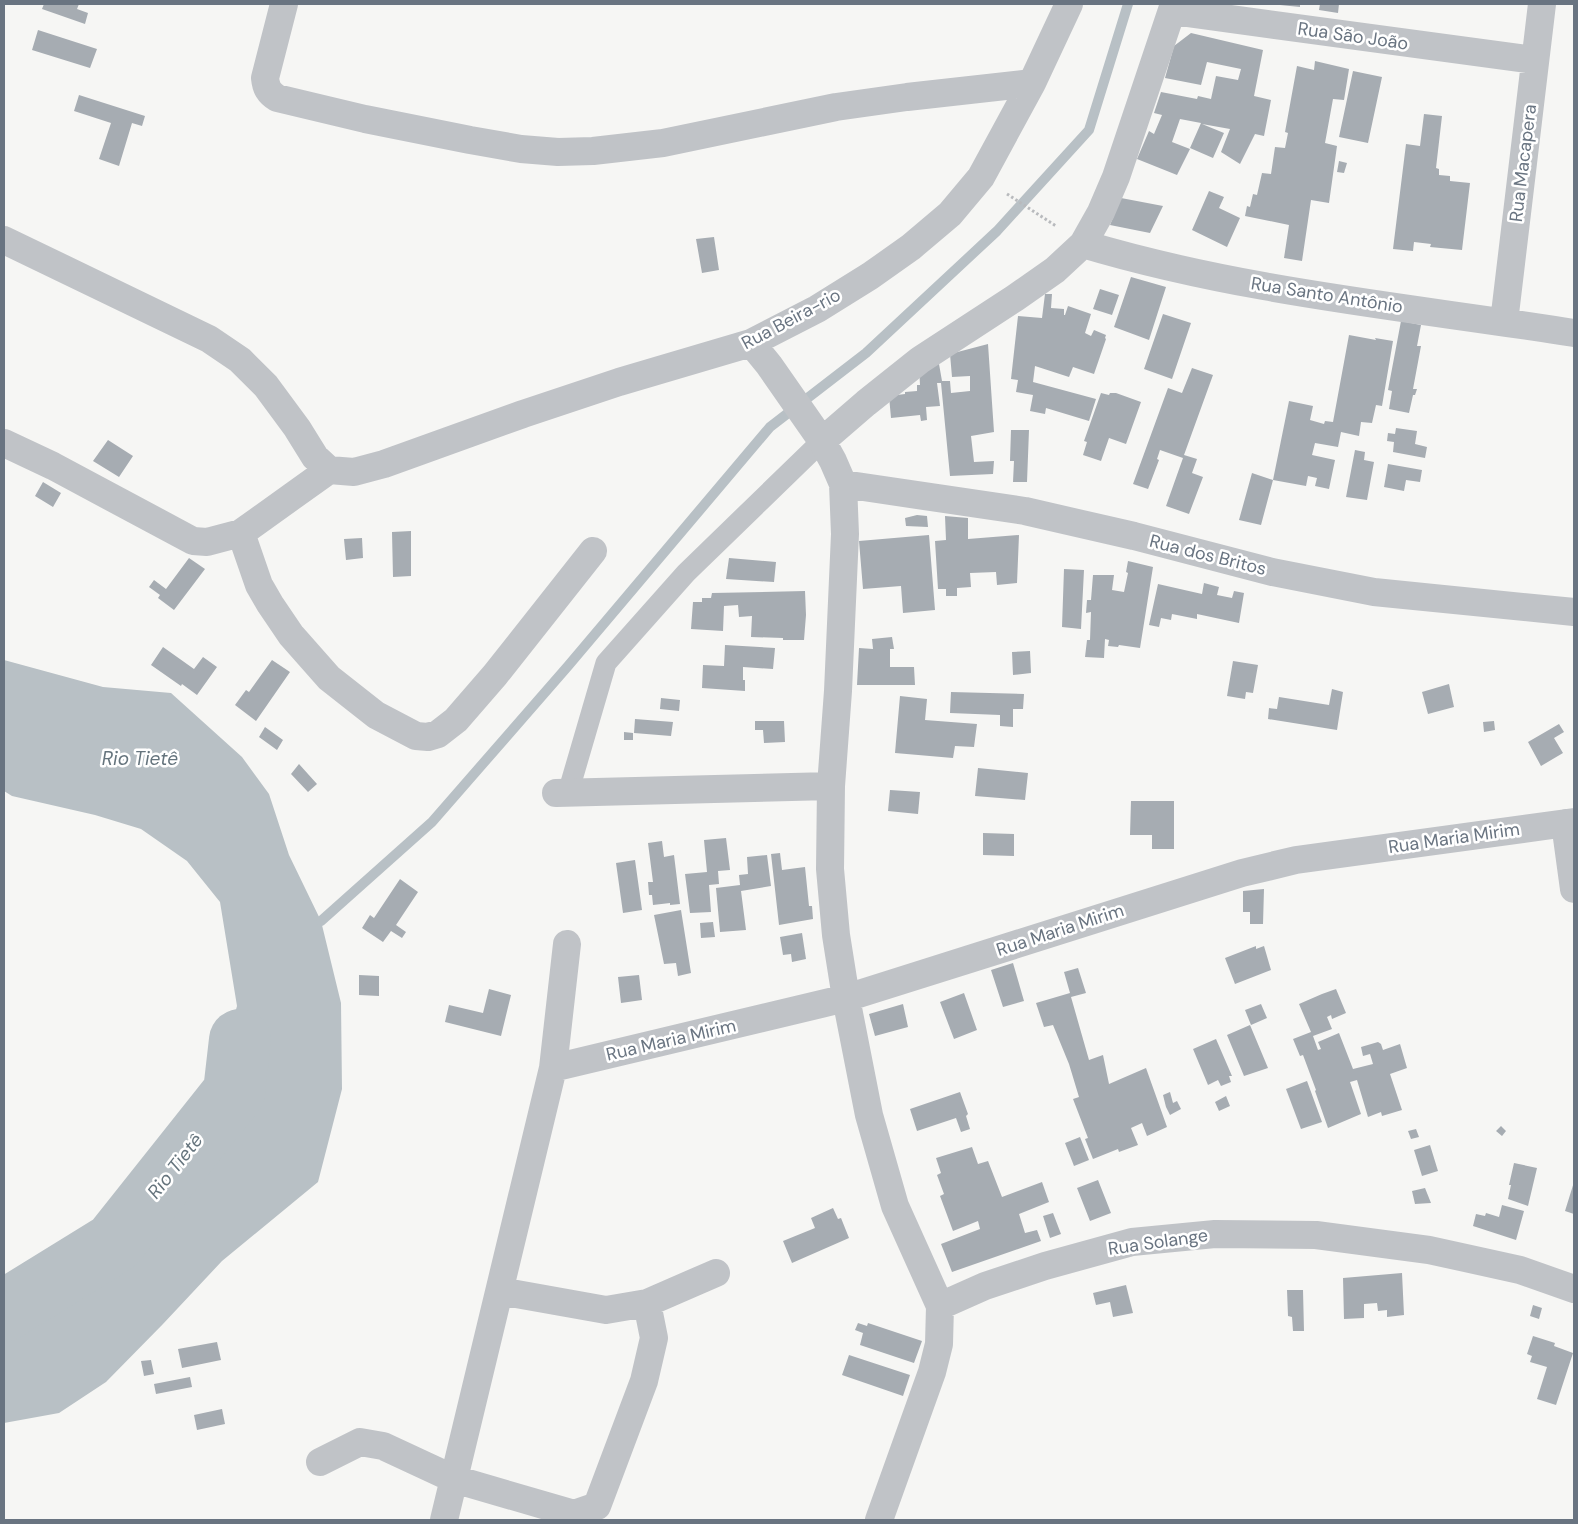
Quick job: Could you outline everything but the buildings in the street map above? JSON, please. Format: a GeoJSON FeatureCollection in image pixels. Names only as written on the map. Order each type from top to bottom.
{"type":"FeatureCollection","features":[{"type":"Feature","properties":{"kind":"street"},"geometry":{"type":"LineString","coordinates":[[284,4],[266,72],[268,91],[277,98],[365,119],[522,149],[558,152],[593,151],[663,143],[836,107],[908,97],[1032,84]]}},
{"type":"Feature","properties":{"kind":"street","name":"Rua Beira-rio"},"geometry":{"type":"LineString","coordinates":[[329,470],[354,472],[384,464],[522,414],[751,343],[817,309],[870,276],[911,247],[950,214],[981,178],[1032,84],[1068,4]]}},
{"type":"Feature","properties":{"kind":"street","name":"Rua Macapera"},"geometry":{"type":"LineString","coordinates":[[1504,322],[1542,4]]}},
{"type":"Feature","properties":{"kind":"street"},"geometry":{"type":"LineString","coordinates":[[817,434],[866,403],[920,360],[1015,298],[1054,270],[1083,244],[1101,212],[1116,178],[1173,7]]}},
{"type":"Feature","properties":{"kind":"street","name":"Rua São João"},"geometry":{"type":"LineString","coordinates":[[1173,7],[1534,60]]}},
{"type":"Feature","properties":{"kind":"street"},"geometry":{"type":"LineString","coordinates":[[4,240],[209,339],[240,360],[266,386],[297,428],[315,457],[329,470],[241,533],[207,542],[194,541],[52,466],[4,443]]}},
{"type":"Feature","properties":{"kind":"street","name":"Rua Santo Antônio"},"geometry":{"type":"LineString","coordinates":[[1083,244],[1133,259],[1282,290],[1574,333]]}},
{"type":"Feature","properties":{"kind":"street"},"geometry":{"type":"LineString","coordinates":[[751,343],[769,365],[817,434],[834,461],[843,484],[845,534],[838,691],[831,786],[830,869],[836,935],[869,1116],[895,1206],[940,1306],[939,1344],[932,1372],[879,1520]]}},
{"type":"Feature","properties":{"kind":"street","name":"Rua dos Britos"},"geometry":{"type":"LineString","coordinates":[[843,484],[1024,511],[1134,536],[1272,572],[1374,592],[1574,612]]}},
{"type":"Feature","properties":{"kind":"street"},"geometry":{"type":"LineString","coordinates":[[241,533],[259,585],[291,635],[329,678],[376,715],[400,729],[422,737],[438,734],[456,720],[495,675],[593,550]]}},
{"type":"Feature","properties":{"kind":"street"},"geometry":{"type":"LineString","coordinates":[[562,793],[831,786]]}},
{"type":"Feature","properties":{"kind":"street"},"geometry":{"type":"LineString","coordinates":[[1570,822],[1574,889]]}},
{"type":"Feature","properties":{"kind":"street","name":"Rua Maria Mirim"},"geometry":{"type":"LineString","coordinates":[[552,1068],[846,998],[1242,873],[1296,860],[1570,822]]}},
{"type":"Feature","properties":{"kind":"street"},"geometry":{"type":"LineString","coordinates":[[444,1520],[552,1068],[568,944]]}},
{"type":"Feature","properties":{"kind":"street","name":"Rua Solange"},"geometry":{"type":"LineString","coordinates":[[940,1306],[985,1286],[1045,1266],[1132,1242],[1215,1234],[1316,1235],[1430,1250],[1520,1270],[1574,1289]]}},
{"type":"Feature","properties":{"kind":"street"},"geometry":{"type":"LineString","coordinates":[[500,1291],[606,1310],[647,1303],[716,1273]]}},
{"type":"Feature","properties":{"kind":"street"},"geometry":{"type":"LineString","coordinates":[[320,1462],[360,1442],[383,1446],[454,1479],[574,1514],[597,1506],[644,1381],[654,1338],[647,1303]]}},
{"type":"Feature","properties":{"kind":"lane"},"geometry":{"type":"LineString","coordinates":[[562,793],[606,663],[686,573],[817,434]]}},
{"type":"Feature","properties":{"kind":"path"},"geometry":{"type":"LineString","coordinates":[[1006,194],[1056,226]]}},
{"type":"Feature","properties":{"kind":"water","name":"Rio Tietê"},"geometry":{"type":"Polygon","coordinates":[[[4,660],[103,687],[171,693],[242,757],[269,794],[289,855],[321,921],[341,1003],[342,1089],[318,1182],[222,1261],[106,1382],[59,1413],[4,1423],[4,1326],[54,1306],[128,1268],[181,1204],[209,1149],[217,1076],[237,1006],[220,902],[187,861],[141,829],[95,815],[12,796],[4,791],[4,660]]]}},
{"type":"Feature","properties":{"kind":"waterway"},"geometry":{"type":"LineString","coordinates":[[321,921],[432,822],[568,666],[770,427],[866,353],[997,231],[1089,130],[1128,4]]}},
{"type":"Feature","properties":{"kind":"waterway","name":"Rio Tietê"},"geometry":{"type":"LineString","coordinates":[[4,1311],[114,1243],[234,1092],[240,1040]]}}]}
